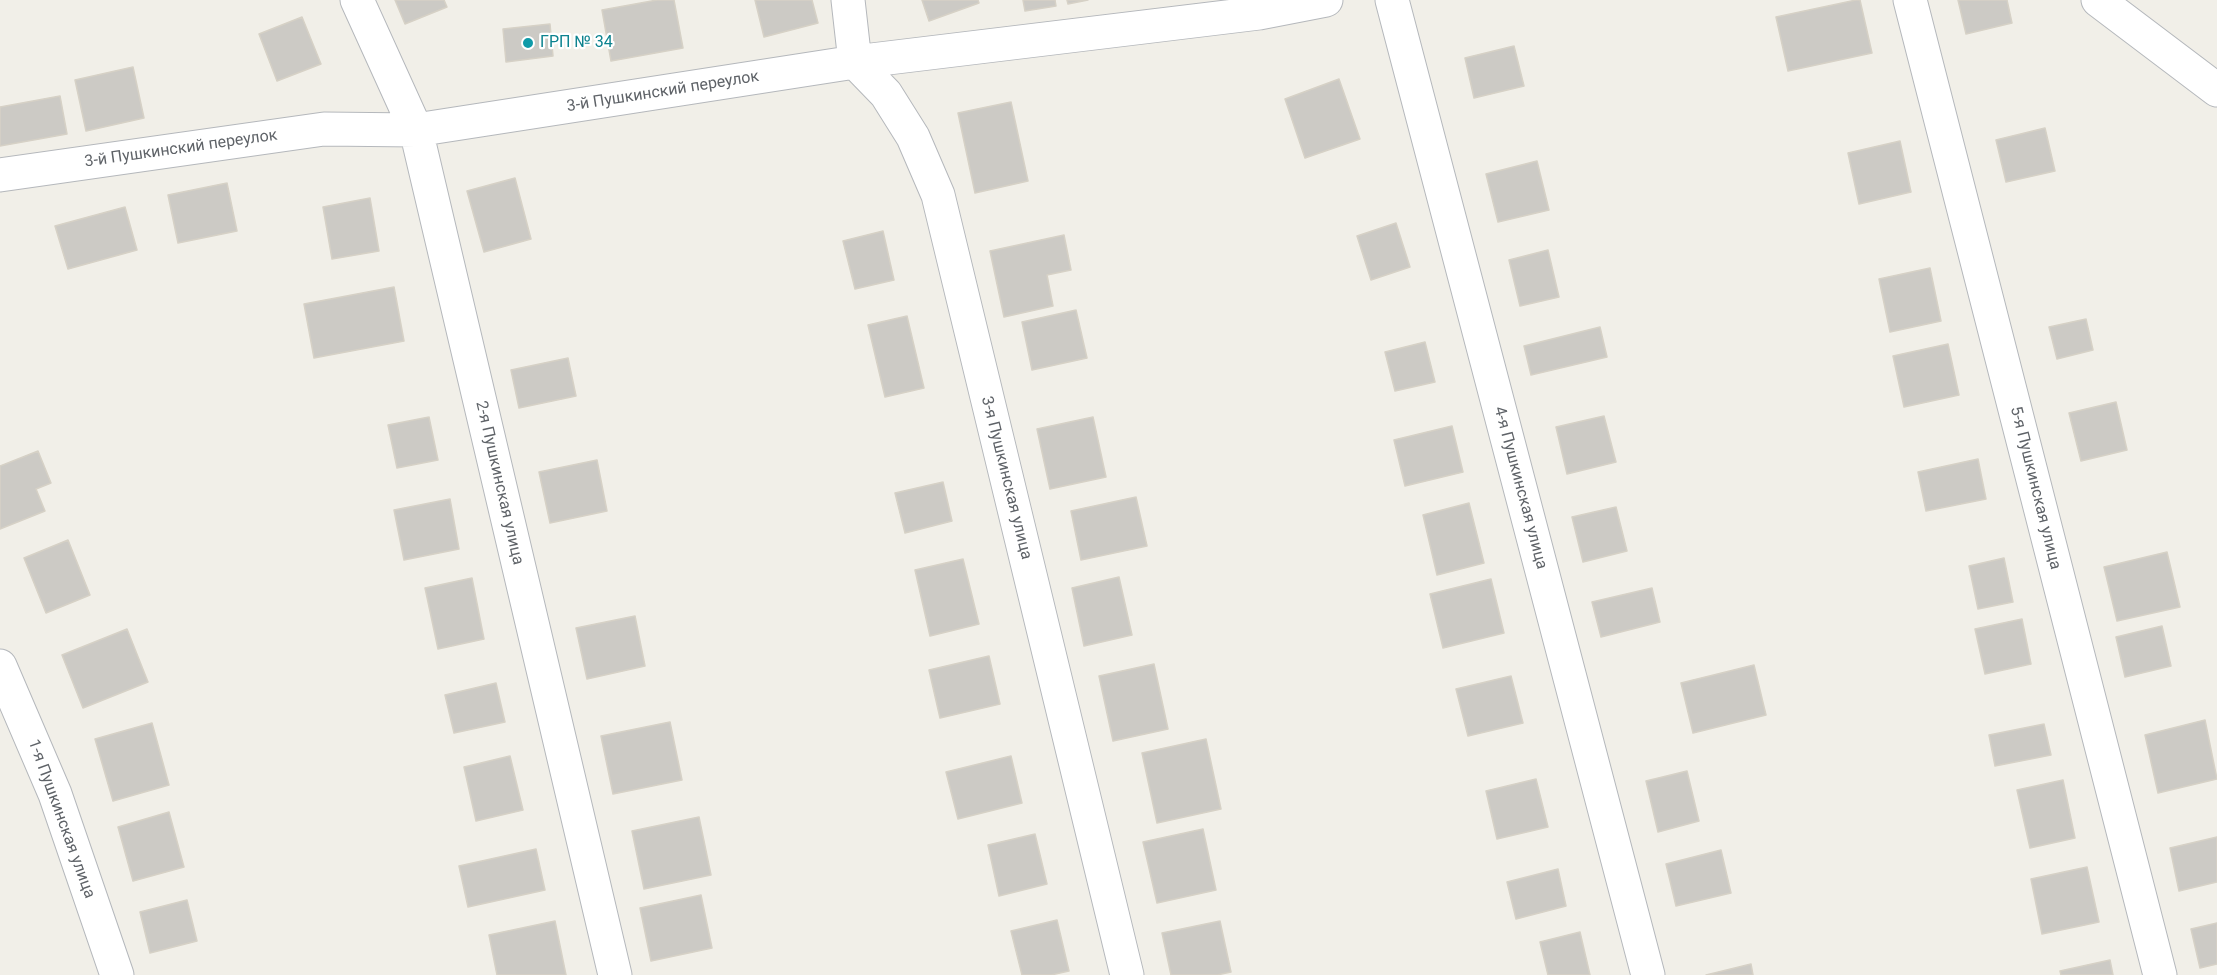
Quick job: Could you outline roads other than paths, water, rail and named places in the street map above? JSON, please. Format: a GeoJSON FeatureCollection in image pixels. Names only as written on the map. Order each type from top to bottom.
{"type":"FeatureCollection","features":[{"type":"Feature","properties":{"kind":"street","name":"2-я Пушкинская улица"},"geometry":{"type":"LineString","coordinates":[[357,0],[416,130],[615,975]]}},
{"type":"Feature","properties":{"kind":"street"},"geometry":{"type":"LineString","coordinates":[[848,0],[855,62]]}},
{"type":"Feature","properties":{"kind":"street","name":"3-й Пушкинский переулок"},"geometry":{"type":"LineString","coordinates":[[0,175],[324,129],[416,130],[855,62],[1259,13],[1326,0]]}},
{"type":"Feature","properties":{"kind":"street","name":"4-я Пушкинская улица"},"geometry":{"type":"LineString","coordinates":[[1392,0],[1648,975]]}},
{"type":"Feature","properties":{"kind":"street","name":"5-я Пушкинская улица"},"geometry":{"type":"LineString","coordinates":[[1910,0],[2160,975]]}},
{"type":"Feature","properties":{"kind":"street"},"geometry":{"type":"LineString","coordinates":[[2098,0],[2217,90]]}},
{"type":"Feature","properties":{"kind":"street","name":"3-я Пушкинская улица"},"geometry":{"type":"LineString","coordinates":[[855,62],[886,94],[913,138],[938,195],[1127,975]]}},
{"type":"Feature","properties":{"kind":"street","name":"1-я Пушкинская улица"},"geometry":{"type":"LineString","coordinates":[[0,666],[55,794],[117,975]]}},
{"type":"Feature","properties":{"kind":"place","name":"ГРП № 34"},"geometry":{"type":"Point","coordinates":[528,43]}}]}
